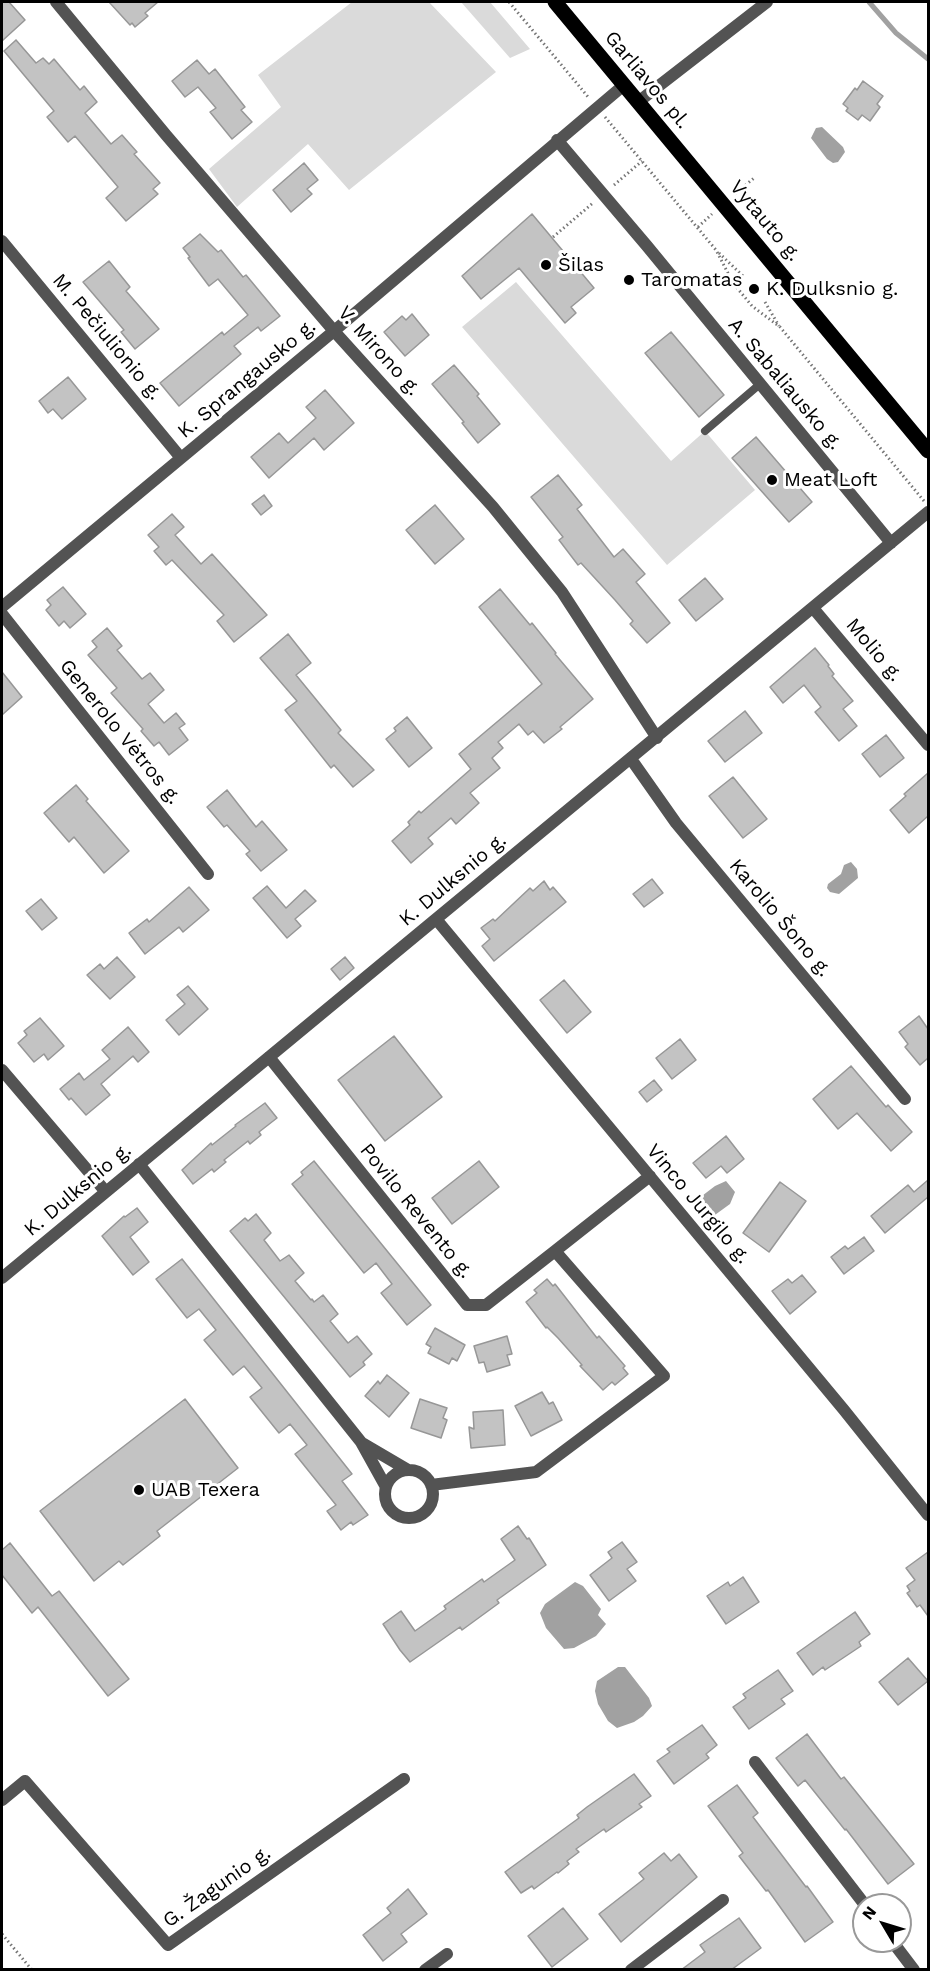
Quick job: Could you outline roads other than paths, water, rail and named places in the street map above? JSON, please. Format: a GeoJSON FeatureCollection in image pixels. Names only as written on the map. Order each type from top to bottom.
{"type":"FeatureCollection","features":[{"type":"Feature","properties":{"kind":"main road","name":"Garliavos pl."},"geometry":{"type":"LineString","coordinates":[[555,2],[708,185]]}},
{"type":"Feature","properties":{"kind":"main road","name":"Vytauto g."},"geometry":{"type":"LineString","coordinates":[[708,185],[928,451]]}},
{"type":"Feature","properties":{"kind":"street","name":"V. Mirono g."},"geometry":{"type":"LineString","coordinates":[[56,2],[334,332],[493,507],[562,592],[657,738]]}},
{"type":"Feature","properties":{"kind":"street"},"geometry":{"type":"LineString","coordinates":[[638,102],[767,2]]}},
{"type":"Feature","properties":{"kind":"street","name":"K. Sprangausko g."},"geometry":{"type":"LineString","coordinates":[[2,607],[334,332],[624,85]]}},
{"type":"Feature","properties":{"kind":"street","name":"A. Sabaliausko g."},"geometry":{"type":"LineString","coordinates":[[557,140],[891,543]]}},
{"type":"Feature","properties":{"kind":"street","name":"M. Pečiulionio g."},"geometry":{"type":"LineString","coordinates":[[2,240],[181,458]]}},
{"type":"Feature","properties":{"kind":"street","name":"K. Dulksnio g."},"geometry":{"type":"LineString","coordinates":[[2,1278],[928,512]]}},
{"type":"Feature","properties":{"kind":"street","name":"Molio g."},"geometry":{"type":"LineString","coordinates":[[813,608],[928,746]]}},
{"type":"Feature","properties":{"kind":"street","name":"Generolo Vėtros g."},"geometry":{"type":"LineString","coordinates":[[2,614],[208,874]]}},
{"type":"Feature","properties":{"kind":"street","name":"Karolio Šono g."},"geometry":{"type":"LineString","coordinates":[[631,759],[676,823],[905,1099]]}},
{"type":"Feature","properties":{"kind":"street","name":"Vinco Jurgilo g."},"geometry":{"type":"LineString","coordinates":[[436,919],[928,1515]]}},
{"type":"Feature","properties":{"kind":"street","name":"Povilo Revento g."},"geometry":{"type":"LineString","coordinates":[[269,1057],[467,1305],[486,1305],[555,1251]]}},
{"type":"Feature","properties":{"kind":"street"},"geometry":{"type":"LineString","coordinates":[[2,1070],[106,1192]]}},
{"type":"Feature","properties":{"kind":"street"},"geometry":{"type":"LineString","coordinates":[[140,1164],[361,1442],[386,1487]]}},
{"type":"Feature","properties":{"kind":"street"},"geometry":{"type":"LineString","coordinates":[[431,1485],[536,1472],[664,1376],[555,1251],[650,1176]]}},
{"type":"Feature","properties":{"kind":"street"},"geometry":{"type":"LineString","coordinates":[[361,1442],[408,1470],[422,1474],[431,1485],[432,1500],[429,1507],[424,1513],[410,1518],[403,1517],[390,1509],[385,1495],[386,1487],[394,1475],[408,1470]]}},
{"type":"Feature","properties":{"kind":"street"},"geometry":{"type":"LineString","coordinates":[[755,1762],[856,1893]]}},
{"type":"Feature","properties":{"kind":"street","name":"G. Žagunio g."},"geometry":{"type":"LineString","coordinates":[[2,1800],[25,1781],[168,1945],[404,1779]]}},
{"type":"Feature","properties":{"kind":"street"},"geometry":{"type":"LineString","coordinates":[[631,1970],[723,1900]]}},
{"type":"Feature","properties":{"kind":"street"},"geometry":{"type":"LineString","coordinates":[[901,1953],[914,1970]]}},
{"type":"Feature","properties":{"kind":"street"},"geometry":{"type":"LineString","coordinates":[[425,1970],[447,1954]]}},
{"type":"Feature","properties":{"kind":"lane"},"geometry":{"type":"LineString","coordinates":[[705,431],[760,384]]}},
{"type":"Feature","properties":{"kind":"waterway"},"geometry":{"type":"LineString","coordinates":[[869,2],[896,33],[928,59]]}},
{"type":"Feature","properties":{"kind":"place","name":"Šilas"},"geometry":{"type":"Point","coordinates":[546,265]}},
{"type":"Feature","properties":{"kind":"place","name":"Taromatas"},"geometry":{"type":"Point","coordinates":[629,280]}},
{"type":"Feature","properties":{"kind":"place","name":"K. Dulksnio g."},"geometry":{"type":"Point","coordinates":[754,289]}},
{"type":"Feature","properties":{"kind":"place","name":"Meat Loft"},"geometry":{"type":"Point","coordinates":[772,480]}},
{"type":"Feature","properties":{"kind":"place","name":"UAB Texera"},"geometry":{"type":"Point","coordinates":[139,1490]}}]}
